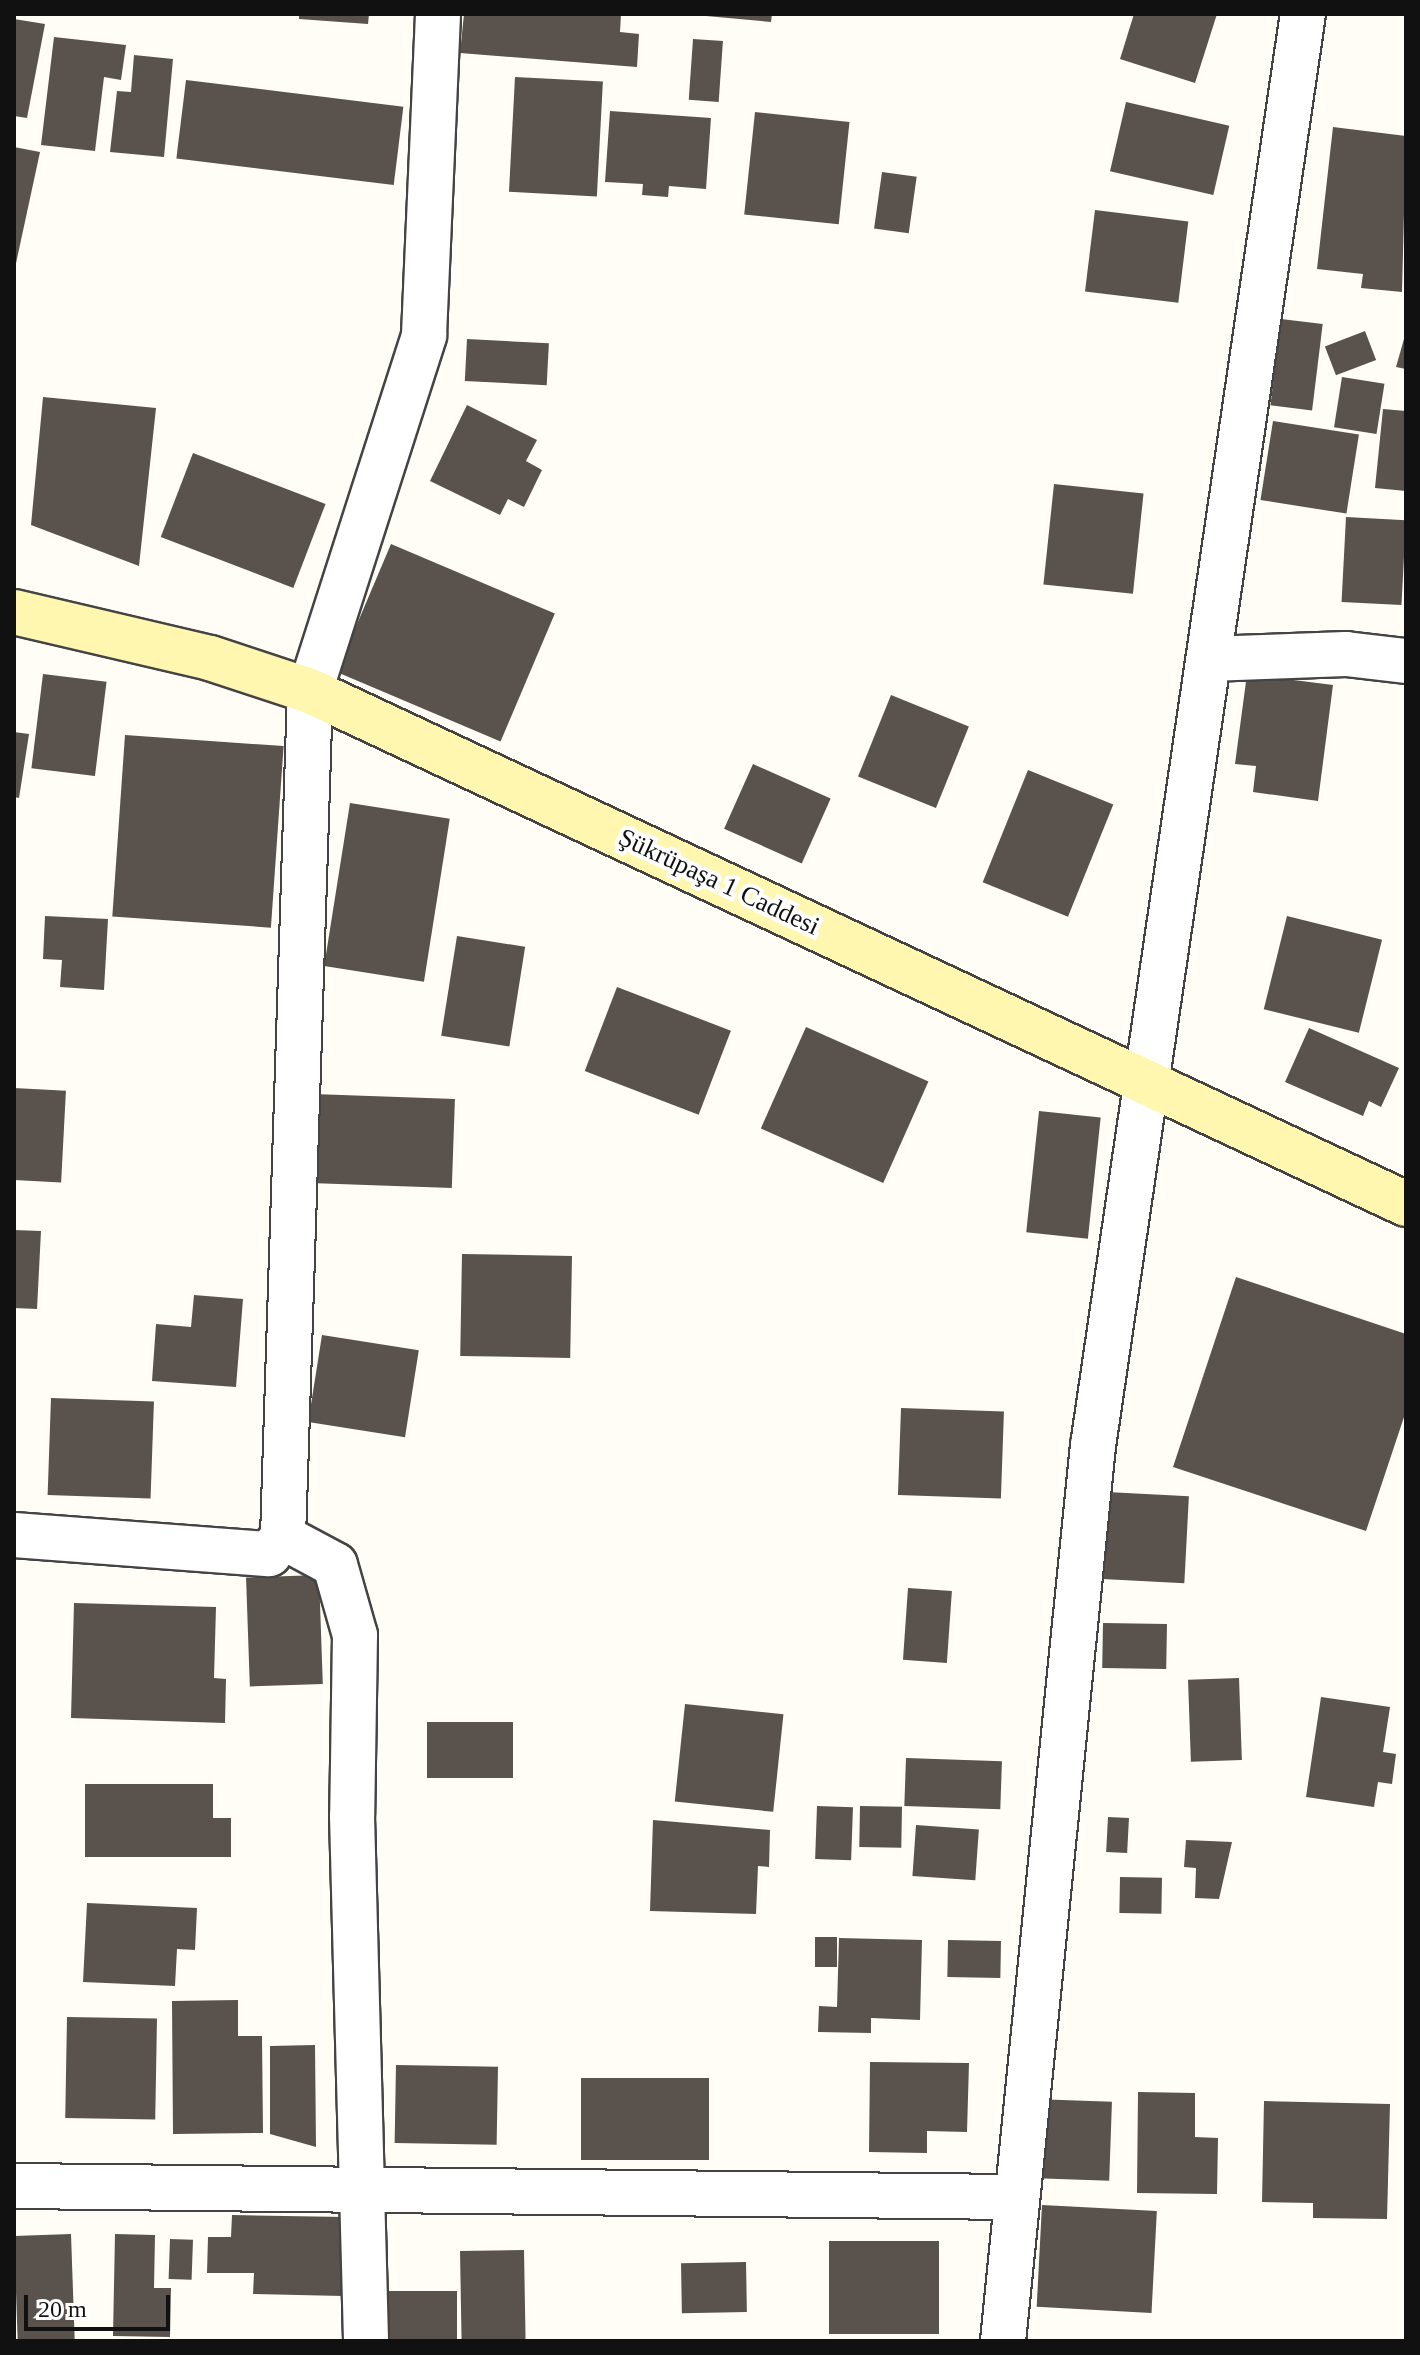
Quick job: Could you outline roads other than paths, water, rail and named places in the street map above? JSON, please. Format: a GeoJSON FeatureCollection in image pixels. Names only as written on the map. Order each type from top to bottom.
{"type":"FeatureCollection","features":[{"type":"Feature","properties":{"kind":"main road","name":"Şükrüpaşa 1 Caddesi"},"geometry":{"type":"LineString","coordinates":[[14,612],[210,658],[310,691],[1406,1204]]}},
{"type":"Feature","properties":{"kind":"street"},"geometry":{"type":"LineString","coordinates":[[14,1535],[269,1554],[283,1537],[310,691],[424,335],[438,14]]}},
{"type":"Feature","properties":{"kind":"street"},"geometry":{"type":"LineString","coordinates":[[1003,2341],[1093,1446],[1150,1083],[1303,14]]}},
{"type":"Feature","properties":{"kind":"street"},"geometry":{"type":"LineString","coordinates":[[1209,659],[1346,654],[1406,661]]}},
{"type":"Feature","properties":{"kind":"street"},"geometry":{"type":"LineString","coordinates":[[283,1537],[335,1565],[355,1635],[352,1816],[366,2341]]}},
{"type":"Feature","properties":{"kind":"street"},"geometry":{"type":"LineString","coordinates":[[14,2186],[363,2185],[1017,2197]]}}]}
